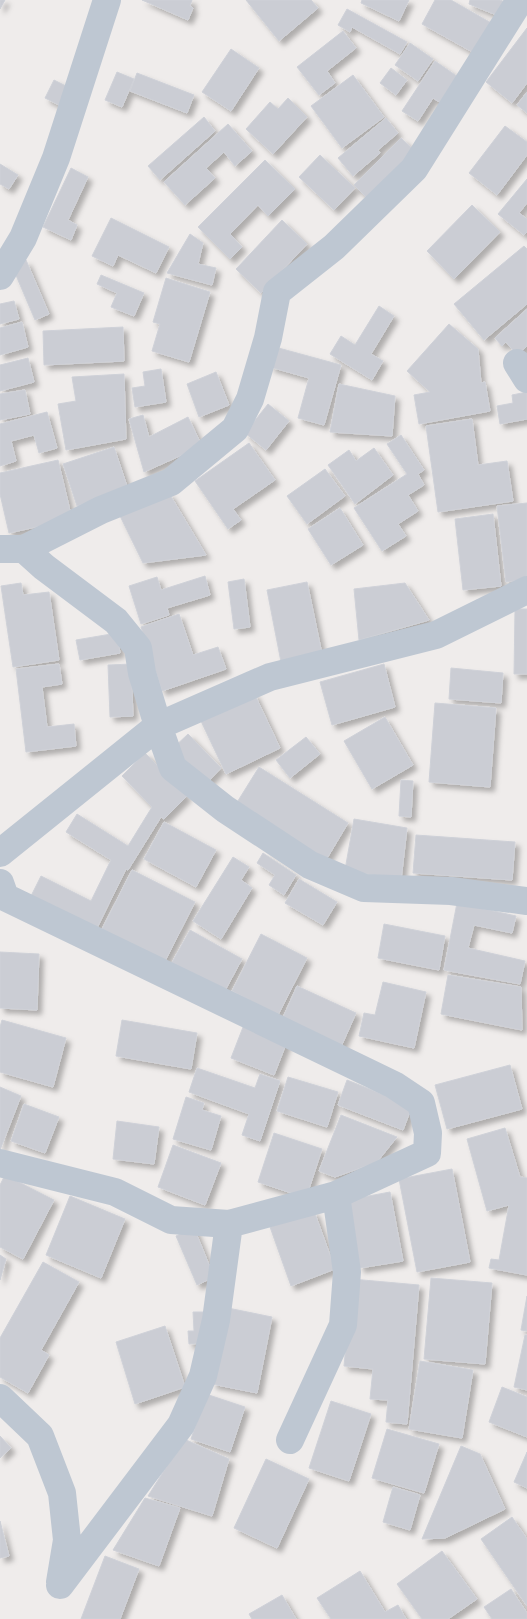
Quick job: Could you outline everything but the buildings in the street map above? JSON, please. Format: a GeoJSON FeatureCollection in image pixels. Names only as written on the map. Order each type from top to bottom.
{"type":"FeatureCollection","features":[{"type":"Feature","properties":{"kind":"street"},"geometry":{"type":"LineString","coordinates":[[0,276],[23,238],[56,158],[107,0]]}},
{"type":"Feature","properties":{"kind":"street"},"geometry":{"type":"LineString","coordinates":[[12,549],[171,482],[235,429],[250,399],[266,347],[276,292],[334,247],[414,168],[520,0]]}},
{"type":"Feature","properties":{"kind":"street"},"geometry":{"type":"LineString","coordinates":[[12,549],[44,567],[116,621],[138,648],[142,673],[173,768],[225,810],[310,866],[364,888],[451,891],[527,901]]}},
{"type":"Feature","properties":{"kind":"street"},"geometry":{"type":"LineString","coordinates":[[0,852],[158,726],[270,677],[436,635],[527,590]]}},
{"type":"Feature","properties":{"kind":"street"},"geometry":{"type":"LineString","coordinates":[[0,883],[5,897],[394,1085],[421,1103],[428,1133],[427,1153],[336,1195],[230,1224],[171,1220],[115,1192],[0,1163]]}},
{"type":"Feature","properties":{"kind":"street"},"geometry":{"type":"LineString","coordinates":[[290,1440],[343,1325],[347,1272],[336,1195]]}},
{"type":"Feature","properties":{"kind":"street"},"geometry":{"type":"LineString","coordinates":[[0,1398],[40,1436],[62,1493],[67,1540],[60,1585],[180,1424],[202,1376],[216,1320],[230,1224]]}}]}
